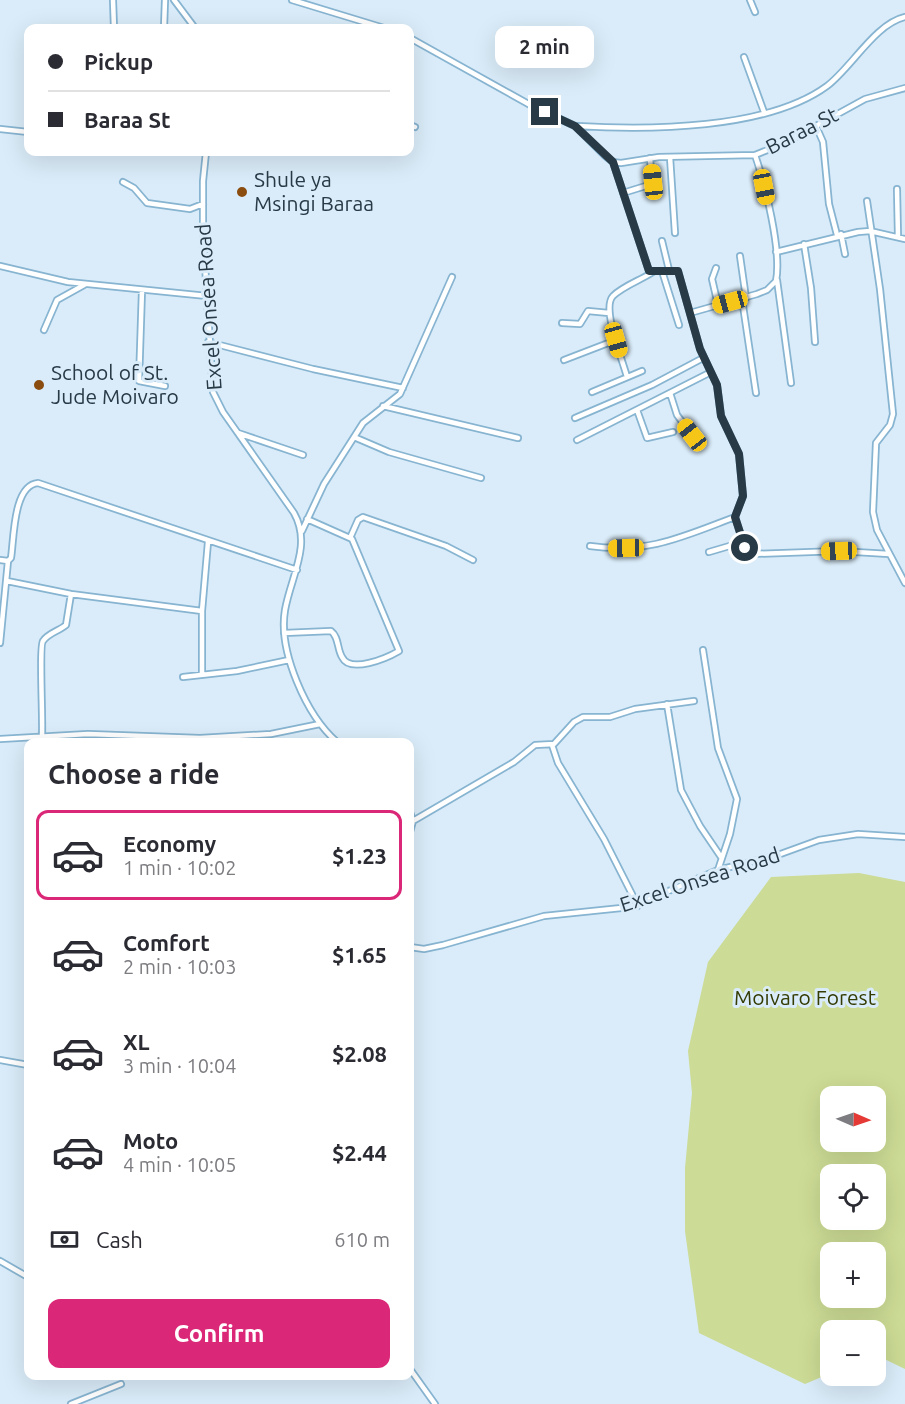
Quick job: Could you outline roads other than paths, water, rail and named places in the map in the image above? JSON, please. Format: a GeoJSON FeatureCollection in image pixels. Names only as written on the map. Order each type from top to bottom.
{"type":"FeatureCollection","features":[{"type":"Feature","properties":{"kind":"street"},"geometry":{"type":"LineString","coordinates":[[113,0],[114,24]]}},
{"type":"Feature","properties":{"kind":"street"},"geometry":{"type":"LineString","coordinates":[[164,24],[165,0]]}},
{"type":"Feature","properties":{"kind":"street"},"geometry":{"type":"LineString","coordinates":[[174,0],[192,24]]}},
{"type":"Feature","properties":{"kind":"street"},"geometry":{"type":"LineString","coordinates":[[291,0],[371,24]]}},
{"type":"Feature","properties":{"kind":"street"},"geometry":{"type":"LineString","coordinates":[[750,0],[755,12]]}},
{"type":"Feature","properties":{"kind":"street"},"geometry":{"type":"LineString","coordinates":[[575,126],[666,128],[764,112],[801,101],[842,74],[888,24],[905,17]]}},
{"type":"Feature","properties":{"kind":"street"},"geometry":{"type":"LineString","coordinates":[[414,40],[532,106],[575,126],[613,162],[648,268],[653,272]]}},
{"type":"Feature","properties":{"kind":"street"},"geometry":{"type":"LineString","coordinates":[[744,57],[764,112]]}},
{"type":"Feature","properties":{"kind":"street","name":"Baraa St"},"geometry":{"type":"LineString","coordinates":[[613,162],[670,157],[755,155],[816,126],[865,99],[905,88]]}},
{"type":"Feature","properties":{"kind":"street"},"geometry":{"type":"LineString","coordinates":[[816,126],[823,142],[829,204],[845,254]]}},
{"type":"Feature","properties":{"kind":"street"},"geometry":{"type":"LineString","coordinates":[[0,129],[24,132]]}},
{"type":"Feature","properties":{"kind":"street"},"geometry":{"type":"LineString","coordinates":[[755,155],[764,187],[776,252],[777,277],[791,383]]}},
{"type":"Feature","properties":{"kind":"street","name":"Excel Onsea Road"},"geometry":{"type":"LineString","coordinates":[[206,156],[203,204],[208,342],[213,392],[237,433],[294,513],[302,531]]}},
{"type":"Feature","properties":{"kind":"street"},"geometry":{"type":"LineString","coordinates":[[670,157],[675,233]]}},
{"type":"Feature","properties":{"kind":"street"},"geometry":{"type":"LineString","coordinates":[[623,193],[652,184],[650,158]]}},
{"type":"Feature","properties":{"kind":"street"},"geometry":{"type":"LineString","coordinates":[[123,182],[134,188],[147,203],[190,209],[203,204]]}},
{"type":"Feature","properties":{"kind":"street"},"geometry":{"type":"LineString","coordinates":[[897,189],[898,237]]}},
{"type":"Feature","properties":{"kind":"street"},"geometry":{"type":"LineString","coordinates":[[867,201],[880,289],[893,414],[890,425],[876,443],[873,512],[877,530],[905,583]]}},
{"type":"Feature","properties":{"kind":"street"},"geometry":{"type":"LineString","coordinates":[[776,252],[839,234],[870,231],[905,239]]}},
{"type":"Feature","properties":{"kind":"street"},"geometry":{"type":"LineString","coordinates":[[662,241],[669,270]]}},
{"type":"Feature","properties":{"kind":"street"},"geometry":{"type":"LineString","coordinates":[[804,244],[815,342]]}},
{"type":"Feature","properties":{"kind":"street"},"geometry":{"type":"LineString","coordinates":[[740,256],[756,393]]}},
{"type":"Feature","properties":{"kind":"street"},"geometry":{"type":"LineString","coordinates":[[0,266],[86,284],[207,296]]}},
{"type":"Feature","properties":{"kind":"street"},"geometry":{"type":"LineString","coordinates":[[716,268],[712,273],[718,305]]}},
{"type":"Feature","properties":{"kind":"street"},"geometry":{"type":"LineString","coordinates":[[627,377],[609,313],[613,296],[653,272],[678,271],[703,358],[717,385],[721,416],[741,461],[743,496],[735,517],[746,551],[752,554],[839,551],[889,554]]}},
{"type":"Feature","properties":{"kind":"street"},"geometry":{"type":"LineString","coordinates":[[662,272],[679,325]]}},
{"type":"Feature","properties":{"kind":"street"},"geometry":{"type":"LineString","coordinates":[[333,738],[320,724],[289,660],[284,633],[285,612],[303,543],[302,531],[324,484],[354,437],[368,418],[396,398],[403,388],[452,277]]}},
{"type":"Feature","properties":{"kind":"street"},"geometry":{"type":"LineString","coordinates":[[690,313],[767,290],[777,277]]}},
{"type":"Feature","properties":{"kind":"street"},"geometry":{"type":"LineString","coordinates":[[44,330],[57,300],[86,284]]}},
{"type":"Feature","properties":{"kind":"street"},"geometry":{"type":"LineString","coordinates":[[142,290],[139,381],[165,386]]}},
{"type":"Feature","properties":{"kind":"street"},"geometry":{"type":"LineString","coordinates":[[562,323],[580,324],[588,311],[609,313]]}},
{"type":"Feature","properties":{"kind":"street"},"geometry":{"type":"LineString","coordinates":[[564,360],[616,340]]}},
{"type":"Feature","properties":{"kind":"street"},"geometry":{"type":"LineString","coordinates":[[208,342],[313,369],[403,388]]}},
{"type":"Feature","properties":{"kind":"street"},"geometry":{"type":"LineString","coordinates":[[575,418],[652,385],[703,358]]}},
{"type":"Feature","properties":{"kind":"street"},"geometry":{"type":"LineString","coordinates":[[592,392],[642,371]]}},
{"type":"Feature","properties":{"kind":"street"},"geometry":{"type":"LineString","coordinates":[[577,440],[711,372]]}},
{"type":"Feature","properties":{"kind":"street"},"geometry":{"type":"LineString","coordinates":[[670,393],[677,415],[692,435]]}},
{"type":"Feature","properties":{"kind":"street"},"geometry":{"type":"LineString","coordinates":[[383,406],[518,438]]}},
{"type":"Feature","properties":{"kind":"street"},"geometry":{"type":"LineString","coordinates":[[637,410],[647,438],[672,432]]}},
{"type":"Feature","properties":{"kind":"street"},"geometry":{"type":"LineString","coordinates":[[237,433],[303,456]]}},
{"type":"Feature","properties":{"kind":"street"},"geometry":{"type":"LineString","coordinates":[[354,437],[389,452],[480,478]]}},
{"type":"Feature","properties":{"kind":"street"},"geometry":{"type":"LineString","coordinates":[[0,643],[9,561],[20,499],[27,487],[34,483],[297,570]]}},
{"type":"Feature","properties":{"kind":"street"},"geometry":{"type":"LineString","coordinates":[[350,538],[358,520],[363,517],[446,546],[473,560]]}},
{"type":"Feature","properties":{"kind":"street"},"geometry":{"type":"LineString","coordinates":[[590,546],[645,548],[735,517]]}},
{"type":"Feature","properties":{"kind":"street"},"geometry":{"type":"LineString","coordinates":[[284,633],[333,632],[343,659],[351,665],[367,663],[399,651],[387,617],[350,538],[306,519]]}},
{"type":"Feature","properties":{"kind":"street"},"geometry":{"type":"LineString","coordinates":[[202,675],[202,611],[208,542]]}},
{"type":"Feature","properties":{"kind":"street"},"geometry":{"type":"LineString","coordinates":[[709,552],[743,542]]}},
{"type":"Feature","properties":{"kind":"street"},"geometry":{"type":"LineString","coordinates":[[0,560],[9,561]]}},
{"type":"Feature","properties":{"kind":"street"},"geometry":{"type":"LineString","coordinates":[[7,580],[71,594],[202,611]]}},
{"type":"Feature","properties":{"kind":"street"},"geometry":{"type":"LineString","coordinates":[[42,735],[43,695],[40,647],[44,639],[66,625],[71,594]]}},
{"type":"Feature","properties":{"kind":"street"},"geometry":{"type":"LineString","coordinates":[[704,650],[718,748],[737,800],[730,834],[718,870]]}},
{"type":"Feature","properties":{"kind":"street"},"geometry":{"type":"LineString","coordinates":[[183,677],[237,672],[289,660]]}},
{"type":"Feature","properties":{"kind":"street"},"geometry":{"type":"LineString","coordinates":[[414,819],[514,762],[535,745],[552,745],[584,717],[610,717],[635,709],[694,700]]}},
{"type":"Feature","properties":{"kind":"street"},"geometry":{"type":"LineString","coordinates":[[667,704],[681,790],[700,826],[721,857]]}},
{"type":"Feature","properties":{"kind":"street"},"geometry":{"type":"LineString","coordinates":[[0,739],[88,734],[200,738],[271,734],[320,724]]}},
{"type":"Feature","properties":{"kind":"street"},"geometry":{"type":"LineString","coordinates":[[88,734],[88,738]]}},
{"type":"Feature","properties":{"kind":"street"},"geometry":{"type":"LineString","coordinates":[[552,745],[558,763],[604,839],[638,906]]}},
{"type":"Feature","properties":{"kind":"street","name":"Excel Onsea Road"},"geometry":{"type":"LineString","coordinates":[[414,948],[424,949],[443,945],[544,916],[638,906],[718,870],[834,837],[885,835],[905,837]]}},
{"type":"Feature","properties":{"kind":"street"},"geometry":{"type":"LineString","coordinates":[[0,1060],[24,1064]]}},
{"type":"Feature","properties":{"kind":"street"},"geometry":{"type":"LineString","coordinates":[[0,1261],[24,1275]]}},
{"type":"Feature","properties":{"kind":"street"},"geometry":{"type":"LineString","coordinates":[[414,1375],[435,1404]]}},
{"type":"Feature","properties":{"kind":"street"},"geometry":{"type":"LineString","coordinates":[[71,1404],[121,1384]]}},
{"type":"Feature","properties":{"kind":"place","name":"Shule ya Msingi Baraa"},"geometry":{"type":"Point","coordinates":[242,192]}},
{"type":"Feature","properties":{"kind":"place","name":"School of St. Jude Moivaro"},"geometry":{"type":"Point","coordinates":[39,385]}},
{"type":"Feature","properties":{"kind":"park label","name":"Moivaro Forest"},"geometry":{"type":"Point","coordinates":[805,998]}}]}
